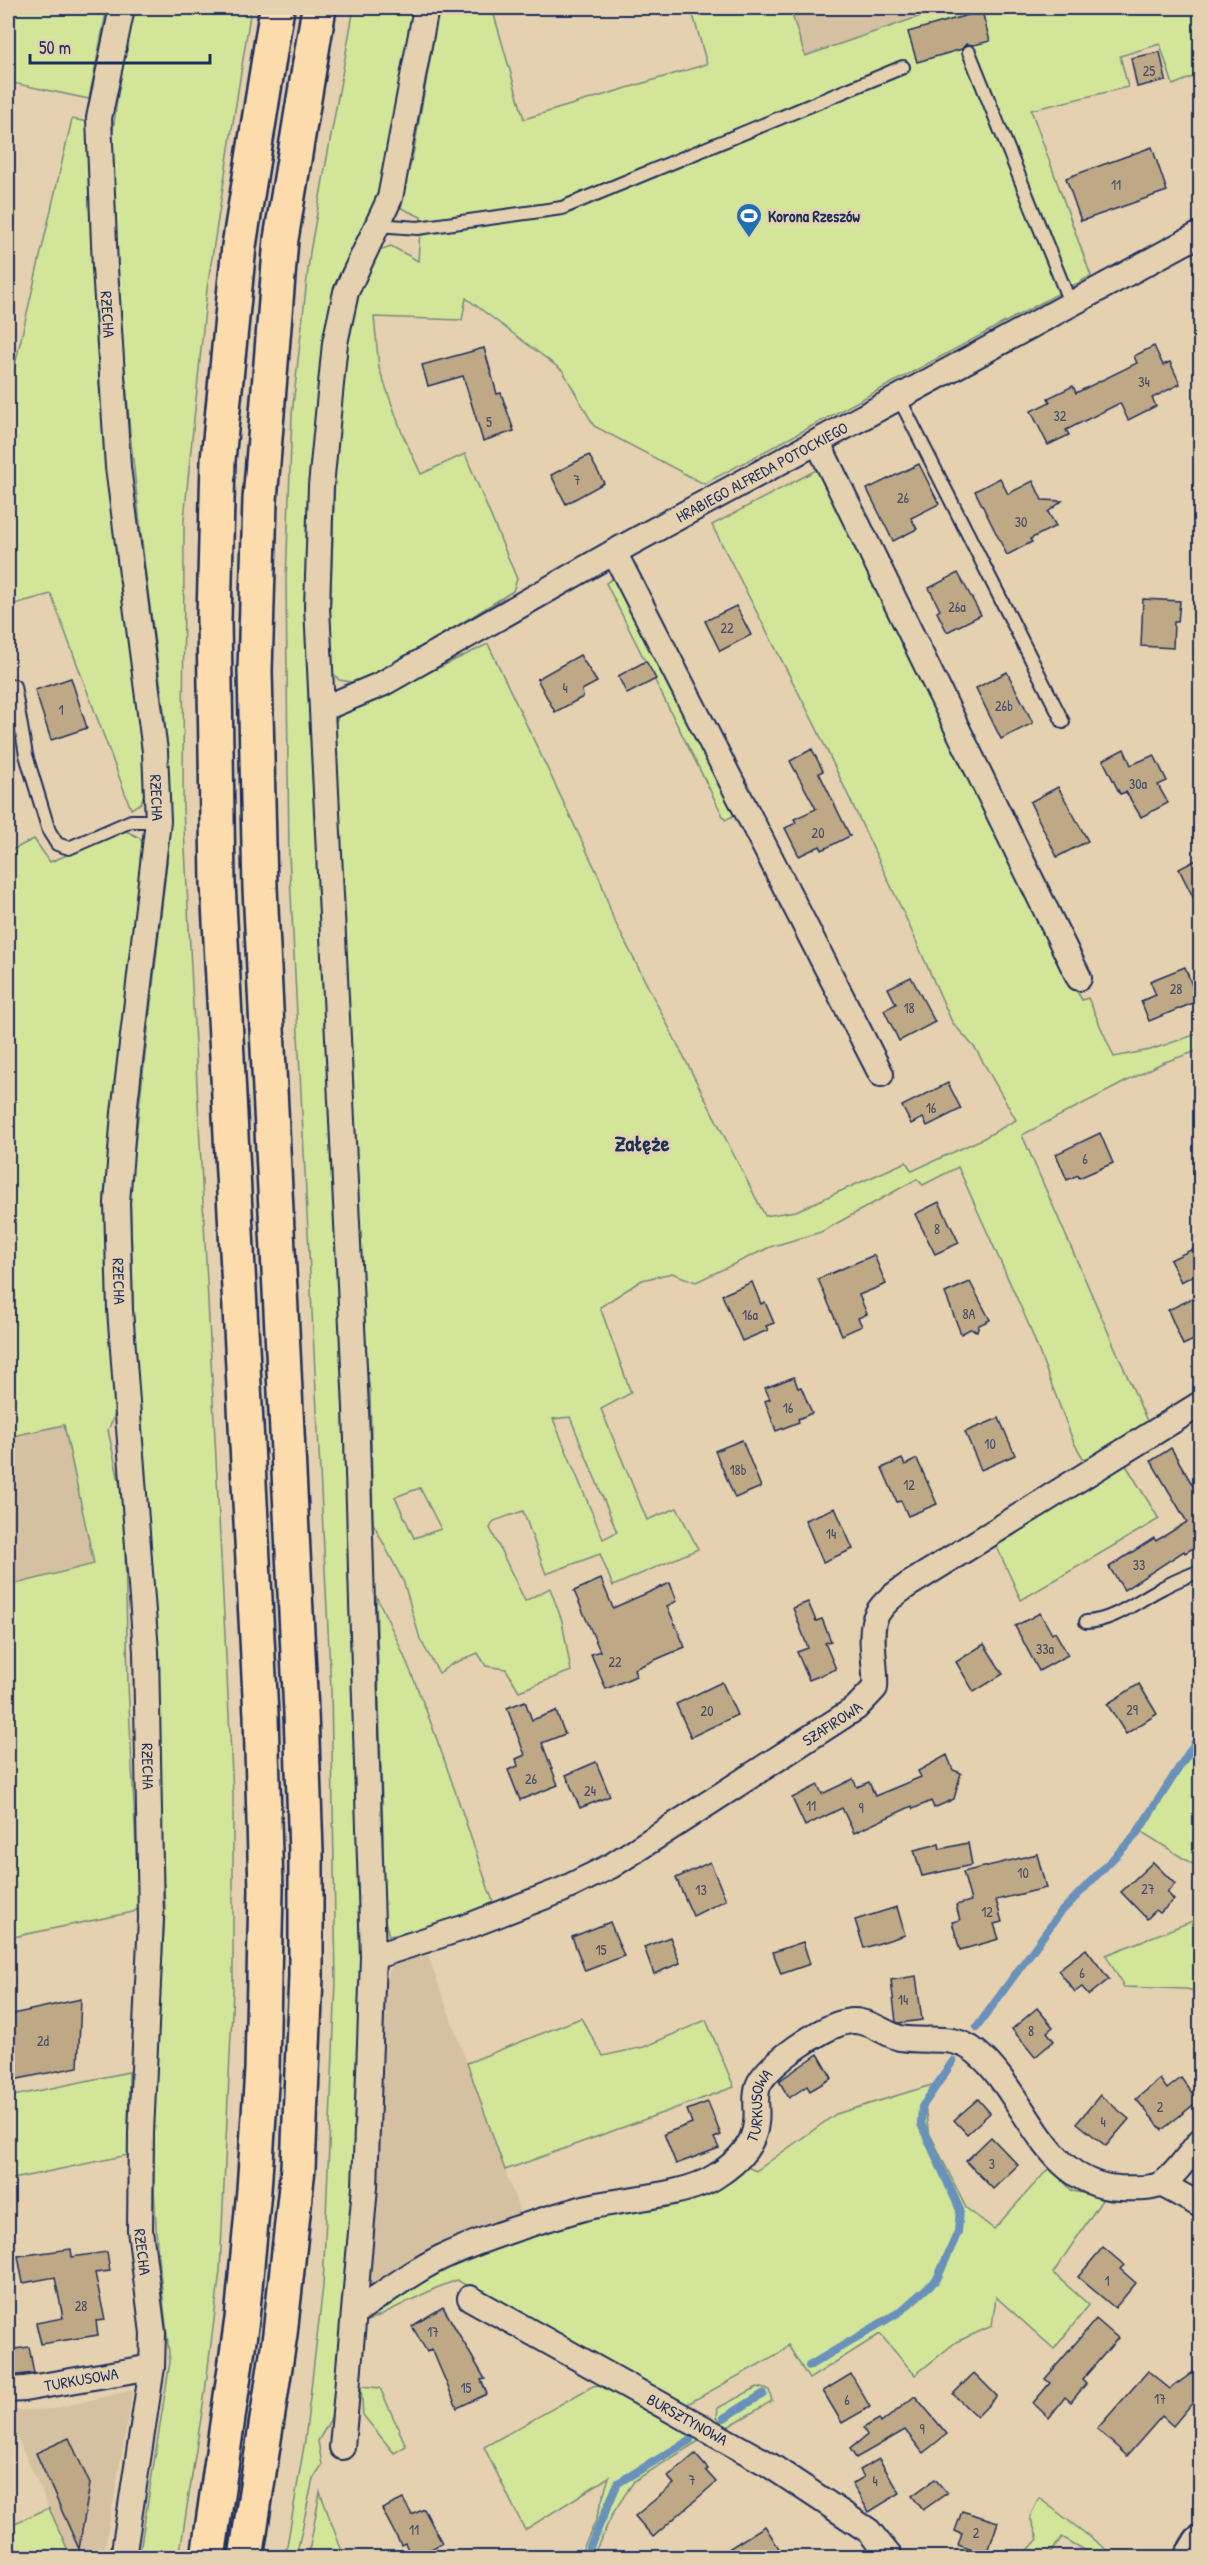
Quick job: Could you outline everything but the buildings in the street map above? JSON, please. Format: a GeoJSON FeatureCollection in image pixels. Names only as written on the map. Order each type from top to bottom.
{"type":"FeatureCollection","features":[{"type":"Feature","properties":{"kind":"main road"},"geometry":{"type":"LineString","coordinates":[[208,2558],[242,2319],[254,2190],[262,2070],[266,1888],[261,1714],[218,883],[214,619],[218,460],[239,246],[278,8]]}},
{"type":"Feature","properties":{"kind":"main road"},"geometry":{"type":"LineString","coordinates":[[246,2558],[280,2334],[298,2168],[306,1976],[306,1852],[301,1713],[260,888],[255,671],[258,557],[269,367],[281,239],[319,8]]}},
{"type":"Feature","properties":{"kind":"street","name":"RZECHA"},"geometry":{"type":"LineString","coordinates":[[122,8],[99,118],[105,267],[118,466],[155,752],[158,821],[124,1113],[117,1203],[120,1311],[146,1651],[151,1918],[141,2133],[140,2230],[153,2333],[152,2367],[123,2558]]}},
{"type":"Feature","properties":{"kind":"street"},"geometry":{"type":"LineString","coordinates":[[342,2447],[365,2187],[373,1957],[356,1397],[317,607],[321,486],[335,343],[346,292],[390,198],[426,8]]}},
{"type":"Feature","properties":{"kind":"street","name":"HRABIEGO ALFREDA POTOCKIEGO"},"geometry":{"type":"LineString","coordinates":[[322,708],[382,684],[614,552],[1200,234]]}},
{"type":"Feature","properties":{"kind":"street"},"geometry":{"type":"LineString","coordinates":[[818,443],[1079,978]]}},
{"type":"Feature","properties":{"kind":"street"},"geometry":{"type":"LineString","coordinates":[[614,552],[881,1074]]}},
{"type":"Feature","properties":{"kind":"street","name":"SZAFIROWA"},"geometry":{"type":"LineString","coordinates":[[373,1957],[466,1927],[562,1890],[611,1866],[856,1708],[875,1688],[873,1626],[877,1614],[887,1601],[908,1585],[1200,1404]]}},
{"type":"Feature","properties":{"kind":"street","name":"TURKUSOWA"},"geometry":{"type":"LineString","coordinates":[[355,2312],[446,2254],[588,2207],[689,2187],[714,2178],[736,2162],[748,2147],[756,2126],[758,2086],[768,2072],[813,2037],[847,2021],[864,2022],[898,2037],[958,2041],[974,2050],[993,2067],[1046,2145],[1062,2163],[1079,2176],[1096,2185],[1116,2188],[1141,2188],[1161,2184]]}},
{"type":"Feature","properties":{"kind":"street"},"geometry":{"type":"LineString","coordinates":[[1200,2141],[1161,2184],[1200,2205]]}},
{"type":"Feature","properties":{"kind":"street","name":"BURSZTYNOWA"},"geometry":{"type":"LineString","coordinates":[[470,2298],[768,2464],[869,2531],[891,2558]]}},
{"type":"Feature","properties":{"kind":"street","name":"TURKUSOWA"},"geometry":{"type":"LineString","coordinates":[[8,2390],[24,2390],[152,2367]]}},
{"type":"Feature","properties":{"kind":"street"},"geometry":{"type":"LineString","coordinates":[[1191,2558],[1200,2543]]}},
{"type":"Feature","properties":{"kind":"lane"},"geometry":{"type":"LineString","coordinates":[[969,52],[1071,305]]}},
{"type":"Feature","properties":{"kind":"lane"},"geometry":{"type":"LineString","coordinates":[[377,225],[418,228],[562,208],[903,67]]}},
{"type":"Feature","properties":{"kind":"lane"},"geometry":{"type":"LineString","coordinates":[[899,398],[1063,722]]}},
{"type":"Feature","properties":{"kind":"lane"},"geometry":{"type":"LineString","coordinates":[[14,686],[26,755],[49,831],[57,844],[69,848],[131,821],[158,821]]}},
{"type":"Feature","properties":{"kind":"lane"},"geometry":{"type":"LineString","coordinates":[[1086,1622],[1097,1622],[1163,1587],[1200,1571]]}},
{"type":"Feature","properties":{"kind":"shaded area"},"geometry":{"type":"Polygon","coordinates":[[[790,8],[944,8],[805,56],[790,8]]]}},
{"type":"Feature","properties":{"kind":"shaded area"},"geometry":{"type":"Polygon","coordinates":[[[64,1424],[95,1565],[8,1586],[8,1437],[64,1424]]]}},
{"type":"Feature","properties":{"kind":"shaded area"},"geometry":{"type":"Polygon","coordinates":[[[428,1955],[522,2218],[369,2290],[385,1985],[392,1964],[428,1955]]]}},
{"type":"Feature","properties":{"kind":"shaded area"},"geometry":{"type":"Polygon","coordinates":[[[133,2390],[104,2554],[71,2557],[8,2417],[8,2411],[52,2409],[133,2390]]]}},
{"type":"Feature","properties":{"kind":"green space"},"geometry":{"type":"Polygon","coordinates":[[[8,8],[107,8],[89,99],[8,82],[8,8]]]}},
{"type":"Feature","properties":{"kind":"green space"},"geometry":{"type":"Polygon","coordinates":[[[134,8],[251,8],[207,289],[184,519],[183,809],[233,1794],[233,1990],[220,2271],[205,2392],[179,2558],[139,2557],[170,2362],[157,2245],[154,2186],[154,2108],[165,1908],[134,1337],[130,1188],[167,862],[165,718],[130,433],[118,287],[112,138],[124,49],[134,8]]]}},
{"type":"Feature","properties":{"kind":"green space"},"geometry":{"type":"Polygon","coordinates":[[[354,8],[417,8],[387,168],[368,218],[340,273],[333,298],[309,548],[307,660],[311,751],[345,1313],[362,1965],[361,2101],[336,2410],[318,2441],[322,2465],[313,2479],[296,2557],[285,2558],[305,2440],[323,2286],[336,1982],[331,1689],[289,855],[286,581],[292,415],[310,252],[354,8]]]}},
{"type":"Feature","properties":{"kind":"green space","name":"Korona Rzeszów"},"geometry":{"type":"Polygon","coordinates":[[[439,8],[492,8],[524,119],[707,64],[691,8],[790,8],[805,56],[944,8],[1200,8],[1200,74],[1173,85],[1160,44],[1120,56],[1128,87],[1031,110],[1091,276],[704,484],[594,426],[563,371],[466,298],[462,320],[374,317],[379,368],[402,433],[421,474],[465,454],[517,579],[513,591],[358,683],[339,680],[332,672],[330,619],[335,472],[346,345],[360,285],[376,251],[391,246],[418,261],[421,217],[399,207],[414,150],[439,8]]]}},
{"type":"Feature","properties":{"kind":"green space"},"geometry":{"type":"Polygon","coordinates":[[[72,119],[88,122],[100,399],[146,787],[141,803],[131,809],[51,594],[14,604],[8,633],[8,395],[72,119]]]}},
{"type":"Feature","properties":{"kind":"green space"},"geometry":{"type":"Polygon","coordinates":[[[818,469],[1054,953],[1082,1000],[1088,998],[1114,1057],[1150,1050],[1200,1033],[1200,1050],[1162,1063],[1022,1135],[1150,1428],[1096,1459],[1083,1458],[1074,1443],[1028,1323],[958,1167],[923,1185],[917,1179],[821,1232],[770,1247],[696,1282],[672,1273],[642,1280],[600,1307],[631,1393],[601,1409],[647,1520],[677,1508],[698,1549],[613,1586],[600,1554],[546,1574],[523,1511],[494,1521],[490,1528],[525,1601],[550,1588],[562,1621],[571,1671],[519,1691],[506,1669],[486,1666],[478,1653],[452,1664],[439,1673],[420,1639],[404,1583],[373,1523],[370,1391],[365,1356],[333,727],[339,716],[488,644],[600,879],[613,918],[765,1216],[796,1211],[906,1162],[912,1171],[982,1139],[1016,1120],[975,1048],[952,1022],[815,725],[712,525],[818,469]],[[570,1417],[553,1419],[603,1539],[617,1532],[570,1417]],[[420,1488],[395,1497],[414,1538],[441,1529],[420,1488]]]}},
{"type":"Feature","properties":{"kind":"green space"},"geometry":{"type":"Polygon","coordinates":[[[618,575],[739,813],[725,820],[606,583],[618,575]]]}},
{"type":"Feature","properties":{"kind":"green space"},"geometry":{"type":"Polygon","coordinates":[[[126,831],[140,838],[145,849],[104,1196],[114,1380],[118,1407],[108,1430],[124,1504],[128,1684],[139,1908],[133,1912],[8,1938],[8,1586],[94,1564],[64,1425],[8,1437],[8,852],[34,839],[50,862],[126,831]]]}},
{"type":"Feature","properties":{"kind":"green space"},"geometry":{"type":"Polygon","coordinates":[[[1124,1462],[1159,1519],[1021,1600],[996,1545],[1124,1462]]]}},
{"type":"Feature","properties":{"kind":"green space"},"geometry":{"type":"Polygon","coordinates":[[[376,1596],[426,1710],[494,1905],[410,1932],[389,1936],[383,1914],[376,1596]]]}},
{"type":"Feature","properties":{"kind":"green space"},"geometry":{"type":"Polygon","coordinates":[[[1200,1739],[1200,1869],[1142,1832],[1200,1739]]]}},
{"type":"Feature","properties":{"kind":"green space"},"geometry":{"type":"Polygon","coordinates":[[[1200,1918],[1200,1992],[1186,1989],[1124,1987],[1106,1955],[1200,1918]]]}},
{"type":"Feature","properties":{"kind":"green space"},"geometry":{"type":"Polygon","coordinates":[[[581,2018],[603,2056],[644,2047],[706,2020],[734,2087],[505,2170],[467,2063],[581,2018]]]}},
{"type":"Feature","properties":{"kind":"green space"},"geometry":{"type":"Polygon","coordinates":[[[129,2072],[128,2155],[8,2180],[8,2097],[129,2072]]]}},
{"type":"Feature","properties":{"kind":"green space"},"geometry":{"type":"Polygon","coordinates":[[[935,2084],[925,2105],[928,2130],[966,2208],[994,2229],[1050,2167],[1072,2191],[1104,2197],[1053,2273],[1089,2305],[1054,2349],[996,2297],[992,2326],[956,2342],[915,2375],[880,2334],[809,2379],[788,2345],[781,2352],[682,2407],[457,2280],[366,2322],[368,2308],[444,2265],[745,2166],[756,2171],[836,2114],[935,2084]]]}},
{"type":"Feature","properties":{"kind":"green space"},"geometry":{"type":"Polygon","coordinates":[[[611,2384],[702,2439],[634,2481],[613,2513],[592,2558],[579,2557],[595,2523],[609,2477],[525,2530],[484,2447],[593,2386],[611,2384]]]}},
{"type":"Feature","properties":{"kind":"green space"},"geometry":{"type":"Polygon","coordinates":[[[361,2386],[380,2388],[406,2446],[394,2453],[363,2415],[361,2386]]]}},
{"type":"Feature","properties":{"kind":"green space"},"geometry":{"type":"Polygon","coordinates":[[[757,2387],[769,2390],[772,2401],[726,2428],[717,2417],[718,2408],[757,2387]]]}},
{"type":"Feature","properties":{"kind":"green space"},"geometry":{"type":"Polygon","coordinates":[[[320,2492],[344,2557],[308,2557],[320,2492]]]}},
{"type":"Feature","properties":{"kind":"green space"},"geometry":{"type":"Polygon","coordinates":[[[1039,2498],[1116,2557],[1097,2557],[1062,2537],[1048,2557],[1022,2557],[1038,2539],[1030,2517],[1039,2498]]]}},
{"type":"Feature","properties":{"kind":"green space"},"geometry":{"type":"Polygon","coordinates":[[[49,2508],[71,2557],[8,2557],[8,2526],[49,2508]]]}},
{"type":"Feature","properties":{"kind":"waterway"},"geometry":{"type":"LineString","coordinates":[[977,2027],[1060,1913],[1135,1836],[1200,1735]]}},
{"type":"Feature","properties":{"kind":"waterway"},"geometry":{"type":"LineString","coordinates":[[809,2366],[901,2311],[937,2279],[958,2232],[960,2210],[921,2124],[922,2107],[953,2061]]}},
{"type":"Feature","properties":{"kind":"waterway"},"geometry":{"type":"LineString","coordinates":[[724,2418],[763,2394]]}},
{"type":"Feature","properties":{"kind":"waterway"},"geometry":{"type":"LineString","coordinates":[[585,2558],[618,2483],[690,2440]]}},
{"type":"Feature","properties":{"kind":"place","name":"Korona Rzeszów"},"geometry":{"type":"Point","coordinates":[749,239]}},
{"type":"Feature","properties":{"kind":"district","name":"Załęże"},"geometry":{"type":"Point","coordinates":[642,1143]}}]}
